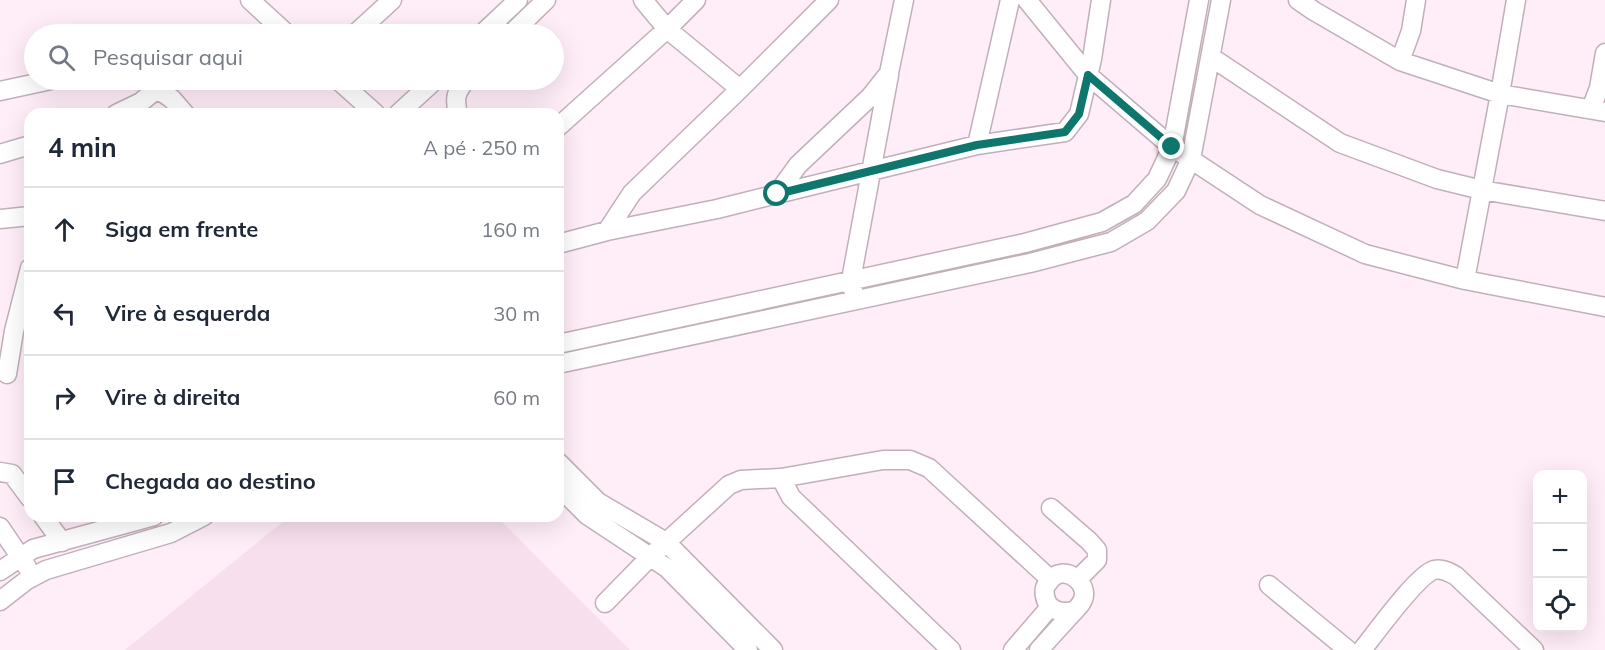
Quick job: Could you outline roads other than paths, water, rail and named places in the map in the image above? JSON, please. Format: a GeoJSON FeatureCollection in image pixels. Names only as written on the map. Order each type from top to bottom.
{"type":"FeatureCollection","features":[{"type":"Feature","properties":{"kind":"street"},"geometry":{"type":"LineString","coordinates":[[366,24],[392,0]]}},
{"type":"Feature","properties":{"kind":"street"},"geometry":{"type":"LineString","coordinates":[[493,24],[518,0]]}},
{"type":"Feature","properties":{"kind":"street"},"geometry":{"type":"LineString","coordinates":[[521,24],[546,0]]}},
{"type":"Feature","properties":{"kind":"street"},"geometry":{"type":"LineString","coordinates":[[643,0],[667,29],[740,90]]}},
{"type":"Feature","properties":{"kind":"street"},"geometry":{"type":"LineString","coordinates":[[564,122],[696,0]]}},
{"type":"Feature","properties":{"kind":"street"},"geometry":{"type":"LineString","coordinates":[[607,231],[632,194],[829,0]]}},
{"type":"Feature","properties":{"kind":"street"},"geometry":{"type":"LineString","coordinates":[[856,301],[851,280],[904,0]]}},
{"type":"Feature","properties":{"kind":"street"},"geometry":{"type":"LineString","coordinates":[[977,145],[1010,0]]}},
{"type":"Feature","properties":{"kind":"street"},"geometry":{"type":"LineString","coordinates":[[1027,0],[1088,75],[1172,147],[1260,205],[1365,254],[1465,280],[1605,307]]}},
{"type":"Feature","properties":{"kind":"street"},"geometry":{"type":"LineString","coordinates":[[564,242],[607,231],[717,209],[977,145],[1065,132],[1079,114],[1092,59],[1101,0]]}},
{"type":"Feature","properties":{"kind":"street"},"geometry":{"type":"LineString","coordinates":[[564,343],[1025,243],[1102,222],[1134,204],[1157,179],[1172,147],[1199,0]]}},
{"type":"Feature","properties":{"kind":"street"},"geometry":{"type":"LineString","coordinates":[[564,363],[1030,263],[1111,242],[1147,220],[1176,191],[1191,159],[1221,0]]}},
{"type":"Feature","properties":{"kind":"street"},"geometry":{"type":"LineString","coordinates":[[1298,0],[1315,6],[1400,61],[1500,94],[1598,110],[1605,53]]}},
{"type":"Feature","properties":{"kind":"street"},"geometry":{"type":"LineString","coordinates":[[1400,61],[1411,31],[1416,0]]}},
{"type":"Feature","properties":{"kind":"street"},"geometry":{"type":"LineString","coordinates":[[1465,280],[1516,0]]}},
{"type":"Feature","properties":{"kind":"street"},"geometry":{"type":"LineString","coordinates":[[259,3],[278,24]]}},
{"type":"Feature","properties":{"kind":"street"},"geometry":{"type":"LineString","coordinates":[[1211,57],[1340,143],[1437,179],[1482,190],[1605,211]]}},
{"type":"Feature","properties":{"kind":"street"},"geometry":{"type":"LineString","coordinates":[[777,194],[798,165],[870,96],[889,73]]}},
{"type":"Feature","properties":{"kind":"street"},"geometry":{"type":"LineString","coordinates":[[0,91],[24,86]]}},
{"type":"Feature","properties":{"kind":"street"},"geometry":{"type":"LineString","coordinates":[[128,108],[141,102],[148,90]]}},
{"type":"Feature","properties":{"kind":"street"},"geometry":{"type":"LineString","coordinates":[[159,90],[180,108]]}},
{"type":"Feature","properties":{"kind":"street"},"geometry":{"type":"LineString","coordinates":[[349,90],[369,108]]}},
{"type":"Feature","properties":{"kind":"street"},"geometry":{"type":"LineString","coordinates":[[405,108],[424,90]]}},
{"type":"Feature","properties":{"kind":"street"},"geometry":{"type":"LineString","coordinates":[[456,108],[455,103],[459,90]]}},
{"type":"Feature","properties":{"kind":"street"},"geometry":{"type":"LineString","coordinates":[[0,154],[24,147]]}},
{"type":"Feature","properties":{"kind":"street"},"geometry":{"type":"LineString","coordinates":[[0,219],[24,217]]}},
{"type":"Feature","properties":{"kind":"street"},"geometry":{"type":"LineString","coordinates":[[1025,243],[1030,263]]}},
{"type":"Feature","properties":{"kind":"street"},"geometry":{"type":"LineString","coordinates":[[7,374],[14,331],[24,292]]}},
{"type":"Feature","properties":{"kind":"street"},"geometry":{"type":"LineString","coordinates":[[605,603],[650,557],[729,485],[741,480],[781,478],[884,460],[910,460],[929,468],[1050,579]]}},
{"type":"Feature","properties":{"kind":"street"},"geometry":{"type":"LineString","coordinates":[[564,468],[598,502],[666,542],[773,650]]}},
{"type":"Feature","properties":{"kind":"street"},"geometry":{"type":"LineString","coordinates":[[0,472],[12,474],[24,490]]}},
{"type":"Feature","properties":{"kind":"street"},"geometry":{"type":"LineString","coordinates":[[781,478],[791,497],[951,650]]}},
{"type":"Feature","properties":{"kind":"street"},"geometry":{"type":"LineString","coordinates":[[564,492],[587,515],[667,568],[748,650]]}},
{"type":"Feature","properties":{"kind":"street"},"geometry":{"type":"LineString","coordinates":[[1052,508],[1097,550],[1098,560],[1078,579]]}},
{"type":"Feature","properties":{"kind":"street"},"geometry":{"type":"LineString","coordinates":[[47,522],[62,542]]}},
{"type":"Feature","properties":{"kind":"street"},"geometry":{"type":"LineString","coordinates":[[0,571],[33,549],[133,522]]}},
{"type":"Feature","properties":{"kind":"street"},"geometry":{"type":"LineString","coordinates":[[0,601],[33,576],[46,570],[171,533],[192,522]]}},
{"type":"Feature","properties":{"kind":"street"},"geometry":{"type":"LineString","coordinates":[[0,527],[33,576]]}},
{"type":"Feature","properties":{"kind":"street"},"geometry":{"type":"LineString","coordinates":[[1362,650],[1413,588],[1427,574],[1436,570],[1445,570],[1456,576],[1534,650]]}},
{"type":"Feature","properties":{"kind":"street"},"geometry":{"type":"LineString","coordinates":[[1061,573],[1078,579],[1084,590],[1084,596],[1078,607],[1061,612],[1050,607],[1045,590],[1050,579],[1061,573]]}},
{"type":"Feature","properties":{"kind":"street"},"geometry":{"type":"LineString","coordinates":[[1269,585],[1348,650]]}},
{"type":"Feature","properties":{"kind":"street"},"geometry":{"type":"LineString","coordinates":[[1012,650],[1050,607]]}},
{"type":"Feature","properties":{"kind":"street"},"geometry":{"type":"LineString","coordinates":[[1039,650],[1069,618],[1073,610]]}}]}
